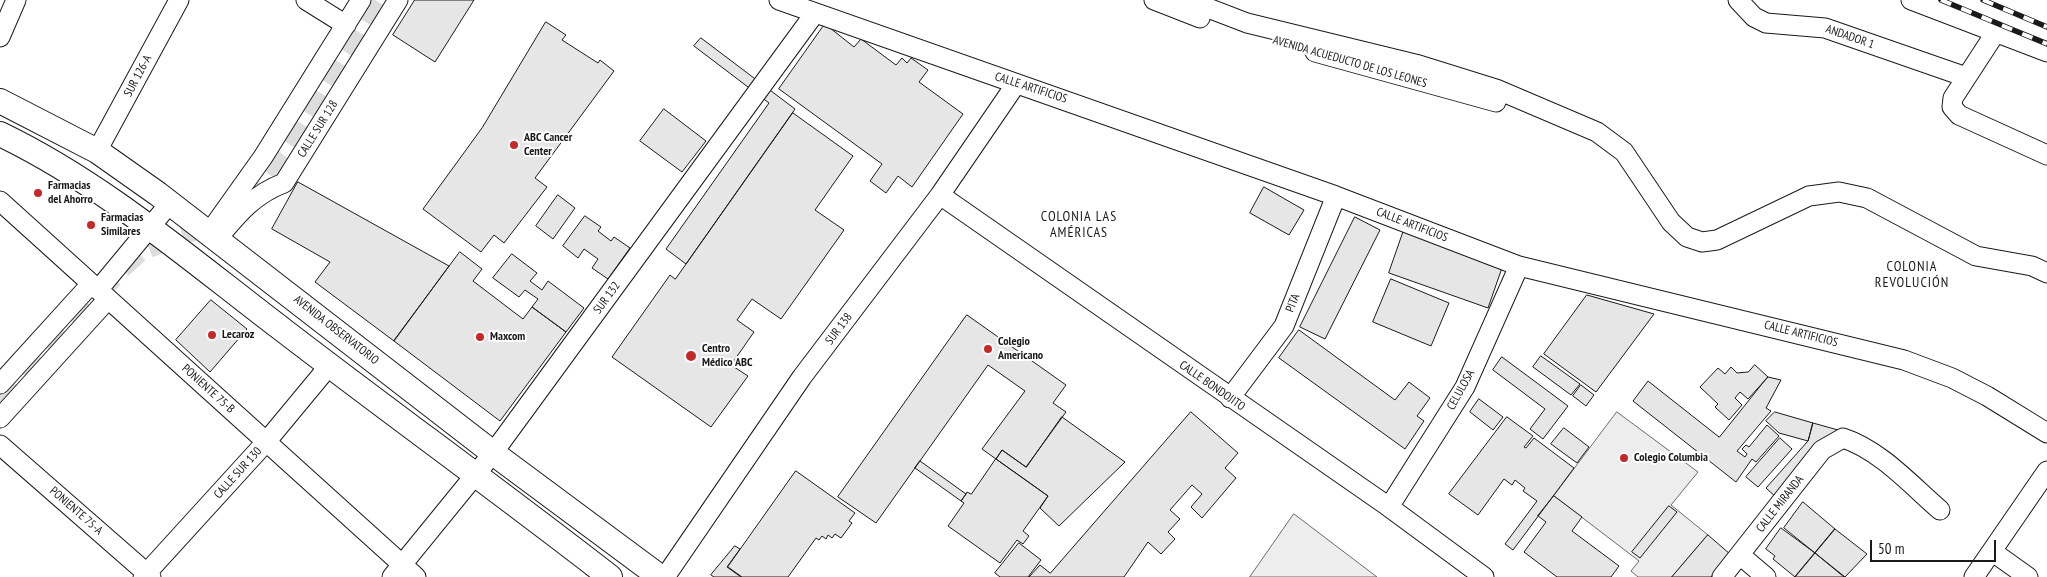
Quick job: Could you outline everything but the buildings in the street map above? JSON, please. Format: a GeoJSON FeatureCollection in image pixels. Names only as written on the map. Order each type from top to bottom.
{"type":"FeatureCollection","features":[{"type":"Feature","properties":{"kind":"main road","name":"AVENIDA OBSERVATORIO"},"geometry":{"type":"LineString","coordinates":[[0,101],[97,151],[170,203],[493,453],[660,577]]}},
{"type":"Feature","properties":{"kind":"main road"},"geometry":{"type":"LineString","coordinates":[[5,140],[80,178],[150,228],[329,366],[610,577]]}},
{"type":"Feature","properties":{"kind":"street"},"geometry":{"type":"LineString","coordinates":[[0,38],[16,0]]}},
{"type":"Feature","properties":{"kind":"street","name":"SUR 126-A"},"geometry":{"type":"LineString","coordinates":[[97,151],[179,0]]}},
{"type":"Feature","properties":{"kind":"street"},"geometry":{"type":"LineString","coordinates":[[306,0],[346,25]]}},
{"type":"Feature","properties":{"kind":"street"},"geometry":{"type":"LineString","coordinates":[[213,235],[361,0]]}},
{"type":"Feature","properties":{"kind":"street","name":"CALLE SUR 128"},"geometry":{"type":"LineString","coordinates":[[284,183],[398,0]]}},
{"type":"Feature","properties":{"kind":"street","name":"CALLE ARTIFICIOS"},"geometry":{"type":"LineString","coordinates":[[779,0],[1336,196],[1519,266],[1904,360],[1952,378],[1987,396],[2047,433]]}},
{"type":"Feature","properties":{"kind":"street","name":"AVENIDA ACUEDUCTO DE LOS LEONES"},"geometry":{"type":"LineString","coordinates":[[1154,0],[1228,28],[1510,106],[1549,111]]}},
{"type":"Feature","properties":{"kind":"street","name":"AVENIDA ACUEDUCTO DE LOS LEONES"},"geometry":{"type":"LineString","coordinates":[[1187,0],[1247,22],[1419,64],[1496,89],[1597,132],[1624,152],[1671,222],[1687,237],[1694,240],[1702,242],[1717,240],[1809,196],[1839,192],[1868,198],[1976,256],[2032,266],[2047,273]]}},
{"type":"Feature","properties":{"kind":"street","name":"ANDADOR 1"},"geometry":{"type":"LineString","coordinates":[[1738,0],[1754,17],[1766,23],[1825,28],[1966,77]]}},
{"type":"Feature","properties":{"kind":"street"},"geometry":{"type":"LineString","coordinates":[[1911,0],[2047,52]]}},
{"type":"Feature","properties":{"kind":"street","name":"SUR 132"},"geometry":{"type":"LineString","coordinates":[[403,573],[815,13]]}},
{"type":"Feature","properties":{"kind":"street"},"geometry":{"type":"LineString","coordinates":[[1996,32],[1953,98],[1954,111],[2047,155]]}},
{"type":"Feature","properties":{"kind":"street","name":"SUR 138"},"geometry":{"type":"LineString","coordinates":[[665,577],[802,377],[940,195],[1016,84]]}},
{"type":"Feature","properties":{"kind":"street"},"geometry":{"type":"LineString","coordinates":[[213,235],[254,198],[266,190],[284,183],[278,163],[263,157]]}},
{"type":"Feature","properties":{"kind":"street","name":"CALLE BONDOJITO"},"geometry":{"type":"LineString","coordinates":[[940,195],[1389,507],[1484,577]]}},
{"type":"Feature","properties":{"kind":"street","name":"PITA"},"geometry":{"type":"LineString","coordinates":[[1230,398],[1284,326],[1336,196]]}},
{"type":"Feature","properties":{"kind":"street","name":"PONIENTE 75-B"},"geometry":{"type":"LineString","coordinates":[[0,201],[266,442],[403,573]]}},
{"type":"Feature","properties":{"kind":"street"},"geometry":{"type":"LineString","coordinates":[[0,418],[98,290],[170,203]]}},
{"type":"Feature","properties":{"kind":"street","name":"CELULOSA"},"geometry":{"type":"LineString","coordinates":[[1389,507],[1465,387],[1519,266]]}},
{"type":"Feature","properties":{"kind":"street"},"geometry":{"type":"LineString","coordinates":[[0,384],[91,284],[98,290]]}},
{"type":"Feature","properties":{"kind":"street","name":"CALLE SUR 130"},"geometry":{"type":"LineString","coordinates":[[147,576],[266,442],[329,366]]}},
{"type":"Feature","properties":{"kind":"street","name":"CALLE MIRANDA"},"geometry":{"type":"LineString","coordinates":[[1722,577],[1822,450],[1843,438],[1855,442],[1886,463],[1940,510]]}},
{"type":"Feature","properties":{"kind":"street","name":"PONIENTE 75-A"},"geometry":{"type":"LineString","coordinates":[[0,445],[147,576]]}},
{"type":"Feature","properties":{"kind":"street"},"geometry":{"type":"LineString","coordinates":[[1974,577],[2047,471]]}},
{"type":"Feature","properties":{"kind":"street"},"geometry":{"type":"LineString","coordinates":[[1992,552],[2028,577]]}},
{"type":"Feature","properties":{"kind":"street"},"geometry":{"type":"LineString","coordinates":[[1740,555],[1766,577]]}},
{"type":"Feature","properties":{"kind":"shaded area"},"geometry":{"type":"Polygon","coordinates":[[[1617,412],[1698,472],[1671,505],[1708,535],[1672,577],[1638,577],[1631,571],[1639,561],[1554,496],[1617,412]]]}},
{"type":"Feature","properties":{"kind":"shaded area"},"geometry":{"type":"Polygon","coordinates":[[[1294,514],[1377,577],[1250,577],[1294,514]]]}},
{"type":"Feature","properties":{"kind":"tunnel"},"geometry":{"type":"LineString","coordinates":[[0,402],[121,266],[139,250],[180,233],[217,222],[230,214],[245,200],[288,145],[378,0]]}},
{"type":"Feature","properties":{"kind":"railway"},"geometry":{"type":"LineString","coordinates":[[1941,0],[2047,44]]}},
{"type":"Feature","properties":{"kind":"railway"},"geometry":{"type":"LineString","coordinates":[[1983,0],[2047,27]]}},
{"type":"Feature","properties":{"kind":"place","name":"ABC Cancer Center"},"geometry":{"type":"Point","coordinates":[514,145]}},
{"type":"Feature","properties":{"kind":"place","name":"Farmacias del Ahorro"},"geometry":{"type":"Point","coordinates":[38,193]}},
{"type":"Feature","properties":{"kind":"place","name":"Farmacias Similares"},"geometry":{"type":"Point","coordinates":[91,225]}},
{"type":"Feature","properties":{"kind":"place","name":"Lecaroz"},"geometry":{"type":"Point","coordinates":[212,335]}},
{"type":"Feature","properties":{"kind":"place","name":"Maxcom"},"geometry":{"type":"Point","coordinates":[480,337]}},
{"type":"Feature","properties":{"kind":"place","name":"Colegio Americano"},"geometry":{"type":"Point","coordinates":[988,349]}},
{"type":"Feature","properties":{"kind":"place","name":"Centro Médico ABC"},"geometry":{"type":"Point","coordinates":[691,356]}},
{"type":"Feature","properties":{"kind":"place","name":"Colegio Columbia"},"geometry":{"type":"Point","coordinates":[1624,458]}},
{"type":"Feature","properties":{"kind":"district","name":"COLONIA LAS AMÉRICAS"},"geometry":{"type":"Point","coordinates":[1079,226]}},
{"type":"Feature","properties":{"kind":"district","name":"COLONIA REVOLUCIÓN"},"geometry":{"type":"Point","coordinates":[1912,276]}}]}
